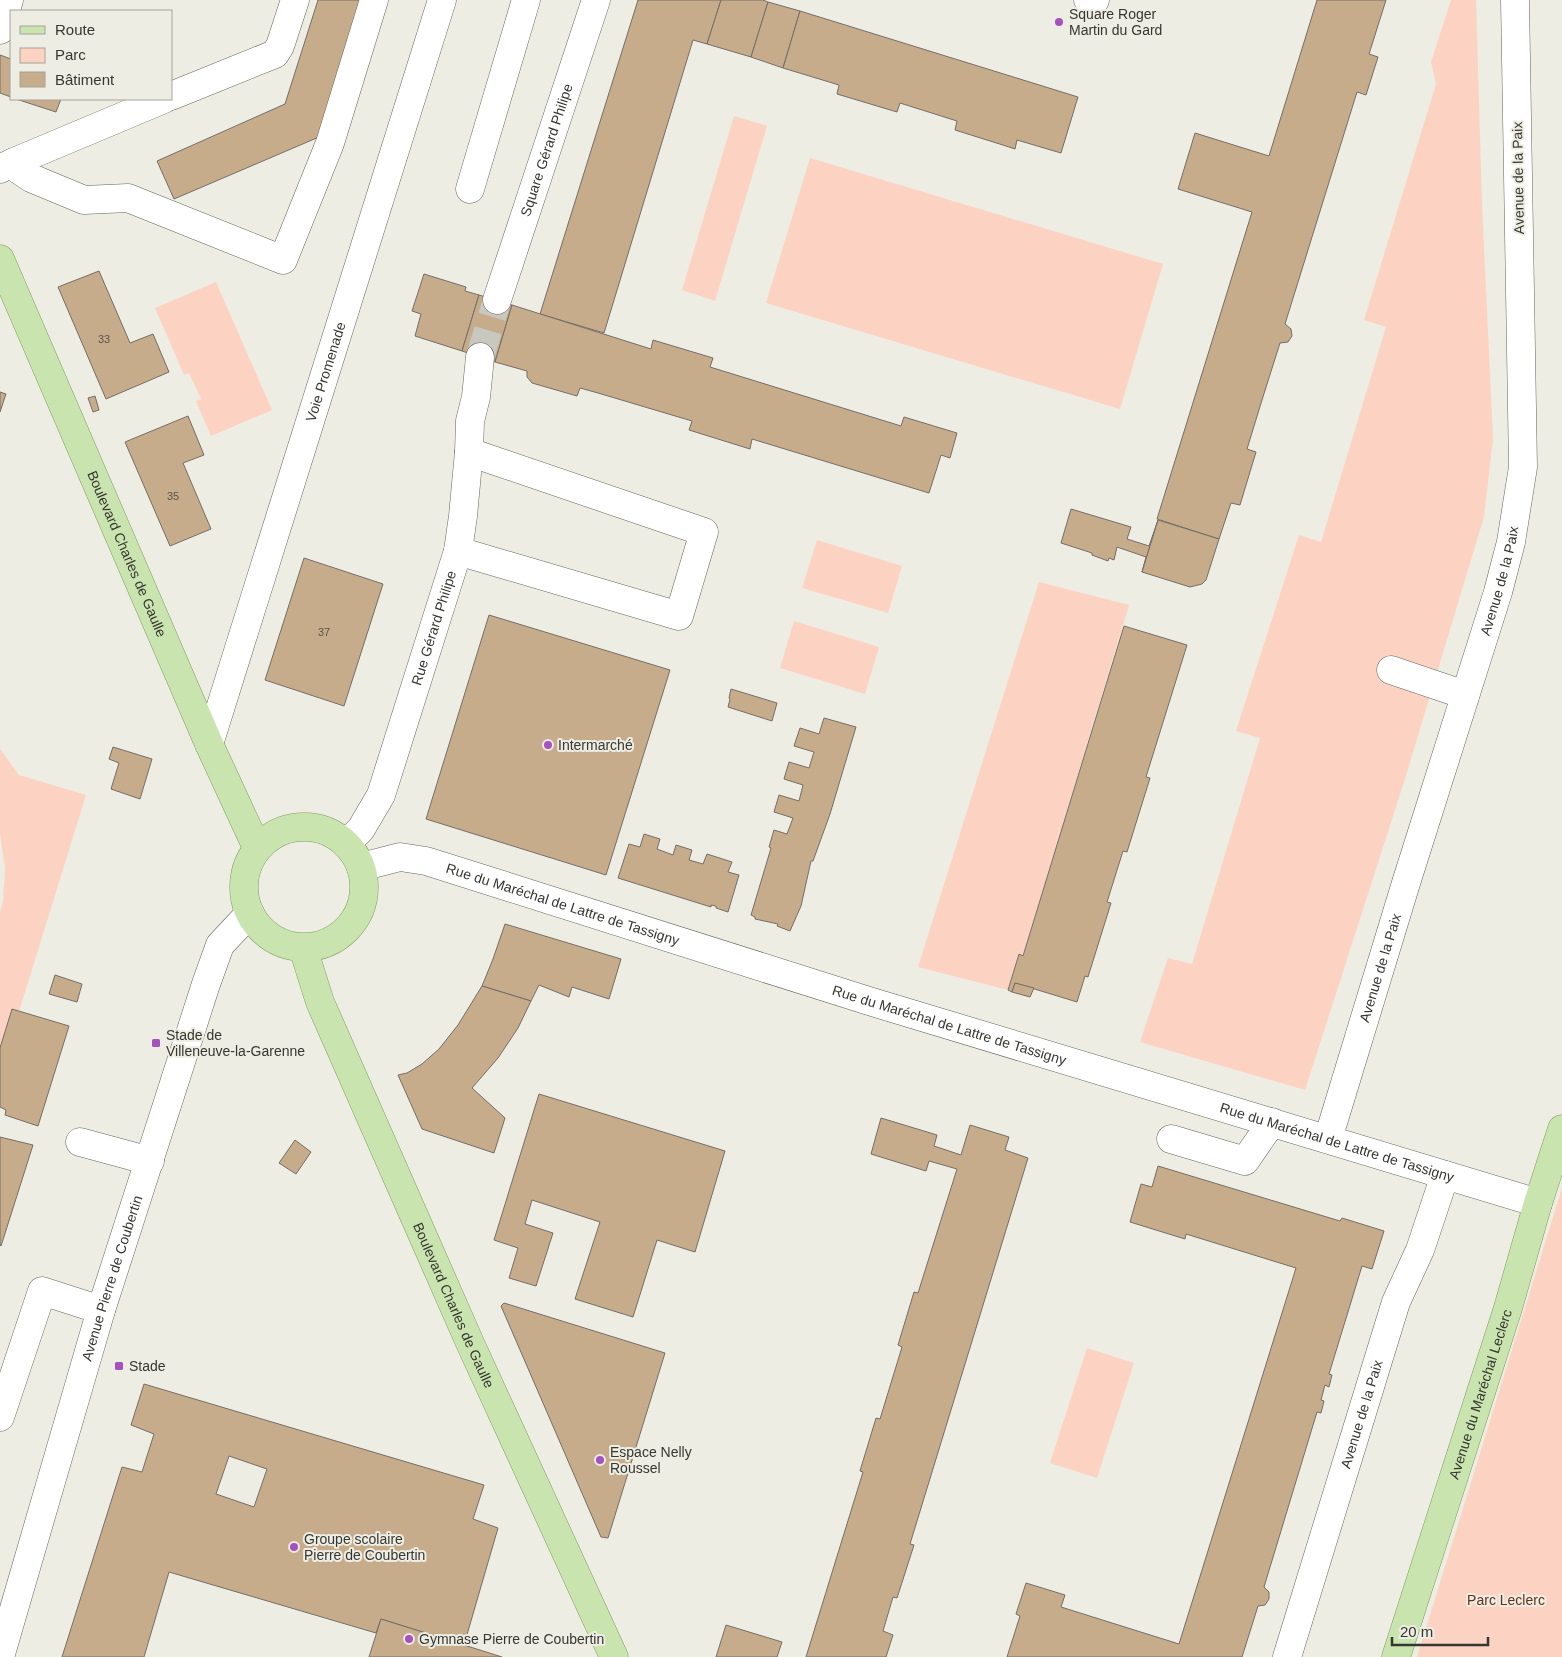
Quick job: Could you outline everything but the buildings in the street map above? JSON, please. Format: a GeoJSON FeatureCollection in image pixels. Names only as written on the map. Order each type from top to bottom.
{"type":"FeatureCollection","features":[{"type":"Feature","properties":{"kind":"main road","name":"Boulevard Charles de Gaulle"},"geometry":{"type":"LineString","coordinates":[[0,259],[209,744],[257,848]]}},
{"type":"Feature","properties":{"kind":"main road"},"geometry":{"type":"LineString","coordinates":[[301,827],[329,832],[346,844],[361,867],[365,882],[364,899],[358,915],[349,929],[335,939],[320,946],[304,948],[287,945],[272,938],[259,928],[250,914],[245,899],[244,885],[246,870],[257,848],[274,835],[301,827]]}},
{"type":"Feature","properties":{"kind":"main road","name":"Boulevard Charles de Gaulle"},"geometry":{"type":"LineString","coordinates":[[304,948],[320,1002],[470,1343],[614,1657]]}},
{"type":"Feature","properties":{"kind":"main road","name":"Avenue du Maréchal Leclerc"},"geometry":{"type":"LineString","coordinates":[[1396,1657],[1510,1300],[1562,1129]]}},
{"type":"Feature","properties":{"kind":"street"},"geometry":{"type":"LineString","coordinates":[[0,30],[9,0]]}},
{"type":"Feature","properties":{"kind":"street"},"geometry":{"type":"LineString","coordinates":[[172,96],[275,54],[280,46],[295,0]]}},
{"type":"Feature","properties":{"kind":"street"},"geometry":{"type":"LineString","coordinates":[[7,165],[31,178],[84,200],[128,198],[283,260],[330,144],[374,0]]}},
{"type":"Feature","properties":{"kind":"street","name":"Voie Promenade"},"geometry":{"type":"LineString","coordinates":[[209,744],[442,0]]}},
{"type":"Feature","properties":{"kind":"street"},"geometry":{"type":"LineString","coordinates":[[470,188],[526,0]]}},
{"type":"Feature","properties":{"kind":"street","name":"Square Gérard Philipe"},"geometry":{"type":"LineString","coordinates":[[497,300],[596,0]]}},
{"type":"Feature","properties":{"kind":"street"},"geometry":{"type":"LineString","coordinates":[[1088,0],[1094,2],[1095,0]]}},
{"type":"Feature","properties":{"kind":"street","name":"Avenue de la Paix"},"geometry":{"type":"LineString","coordinates":[[1328,1138],[1498,592],[1511,542],[1523,467],[1515,0]]}},
{"type":"Feature","properties":{"kind":"street"},"geometry":{"type":"LineString","coordinates":[[7,165],[149,101]]}},
{"type":"Feature","properties":{"kind":"street","name":"Rue Gérard Philipe"},"geometry":{"type":"LineString","coordinates":[[346,844],[361,829],[381,795],[458,551],[469,452],[470,422],[476,397],[480,357]]}},
{"type":"Feature","properties":{"kind":"street"},"geometry":{"type":"LineString","coordinates":[[458,551],[679,616],[704,532],[469,452]]}},
{"type":"Feature","properties":{"kind":"street"},"geometry":{"type":"LineString","coordinates":[[1391,670],[1465,695]]}},
{"type":"Feature","properties":{"kind":"street","name":"Rue du Maréchal de Lattre de Tassigny"},"geometry":{"type":"LineString","coordinates":[[361,867],[400,857],[426,861],[869,1001],[1328,1138],[1538,1203]]}},
{"type":"Feature","properties":{"kind":"street","name":"Avenue Pierre de Coubertin"},"geometry":{"type":"LineString","coordinates":[[3,1639],[101,1310],[206,984],[220,945],[250,914]]}},
{"type":"Feature","properties":{"kind":"street"},"geometry":{"type":"LineString","coordinates":[[1171,1138],[1245,1162],[1272,1122]]}},
{"type":"Feature","properties":{"kind":"street"},"geometry":{"type":"LineString","coordinates":[[80,1142],[150,1161]]}},
{"type":"Feature","properties":{"kind":"street","name":"Avenue de la Paix"},"geometry":{"type":"LineString","coordinates":[[1287,1657],[1396,1302],[1420,1250],[1444,1175]]}},
{"type":"Feature","properties":{"kind":"street"},"geometry":{"type":"LineString","coordinates":[[0,1417],[42,1291],[101,1310]]}},
{"type":"Feature","properties":{"kind":"green space"},"geometry":{"type":"Polygon","coordinates":[[[1451,0],[1476,0],[1482,203],[1493,439],[1484,517],[1404,782],[1305,1090],[1140,1042],[1168,958],[1192,964],[1260,738],[1236,731],[1299,535],[1321,542],[1386,327],[1364,320],[1436,84],[1431,62],[1451,0]]]}},
{"type":"Feature","properties":{"kind":"green space"},"geometry":{"type":"Polygon","coordinates":[[[734,116],[767,126],[715,301],[682,290],[734,116]]]}},
{"type":"Feature","properties":{"kind":"green space"},"geometry":{"type":"Polygon","coordinates":[[[810,158],[1163,264],[1120,409],[766,303],[810,158]]]}},
{"type":"Feature","properties":{"kind":"green space"},"geometry":{"type":"Polygon","coordinates":[[[216,282],[272,410],[211,436],[196,401],[201,399],[189,373],[184,375],[155,308],[216,282]]]}},
{"type":"Feature","properties":{"kind":"green space"},"geometry":{"type":"Polygon","coordinates":[[[817,540],[902,566],[888,613],[802,588],[817,540]]]}},
{"type":"Feature","properties":{"kind":"green space"},"geometry":{"type":"Polygon","coordinates":[[[1039,582],[1129,605],[1023,956],[1018,955],[1008,990],[918,967],[1039,582]]]}},
{"type":"Feature","properties":{"kind":"green space"},"geometry":{"type":"Polygon","coordinates":[[[794,621],[879,647],[865,694],[780,668],[794,621]]]}},
{"type":"Feature","properties":{"kind":"green space"},"geometry":{"type":"Polygon","coordinates":[[[0,749],[19,775],[86,795],[0,1073],[0,912],[3,902],[5,868],[0,835],[0,749]]]}},
{"type":"Feature","properties":{"kind":"green space","name":"Parc Leclerc"},"geometry":{"type":"Polygon","coordinates":[[[1562,1188],[1562,1657],[1417,1657],[1562,1188]]]}},
{"type":"Feature","properties":{"kind":"green space"},"geometry":{"type":"Polygon","coordinates":[[[1087,1348],[1134,1363],[1097,1478],[1050,1463],[1087,1348]]]}},
{"type":"Feature","properties":{"kind":"tunnel"},"geometry":{"type":"LineString","coordinates":[[480,357],[497,300]]}},
{"type":"Feature","properties":{"kind":"place","name":"Square Roger Martin du Gard"},"geometry":{"type":"Point","coordinates":[1059,22]}},
{"type":"Feature","properties":{"kind":"place","name":"Intermarché"},"geometry":{"type":"Point","coordinates":[548,745]}},
{"type":"Feature","properties":{"kind":"place","name":"Stade de Villeneuve-la-Garenne"},"geometry":{"type":"Point","coordinates":[156,1043]}},
{"type":"Feature","properties":{"kind":"place","name":"Stade"},"geometry":{"type":"Point","coordinates":[119,1366]}},
{"type":"Feature","properties":{"kind":"place","name":"Espace Nelly Roussel"},"geometry":{"type":"Point","coordinates":[600,1460]}},
{"type":"Feature","properties":{"kind":"place","name":"Groupe scolaire Pierre de Coubertin"},"geometry":{"type":"Point","coordinates":[294,1547]}},
{"type":"Feature","properties":{"kind":"place","name":"Gymnase Pierre de Coubertin"},"geometry":{"type":"Point","coordinates":[409,1639]}}]}
